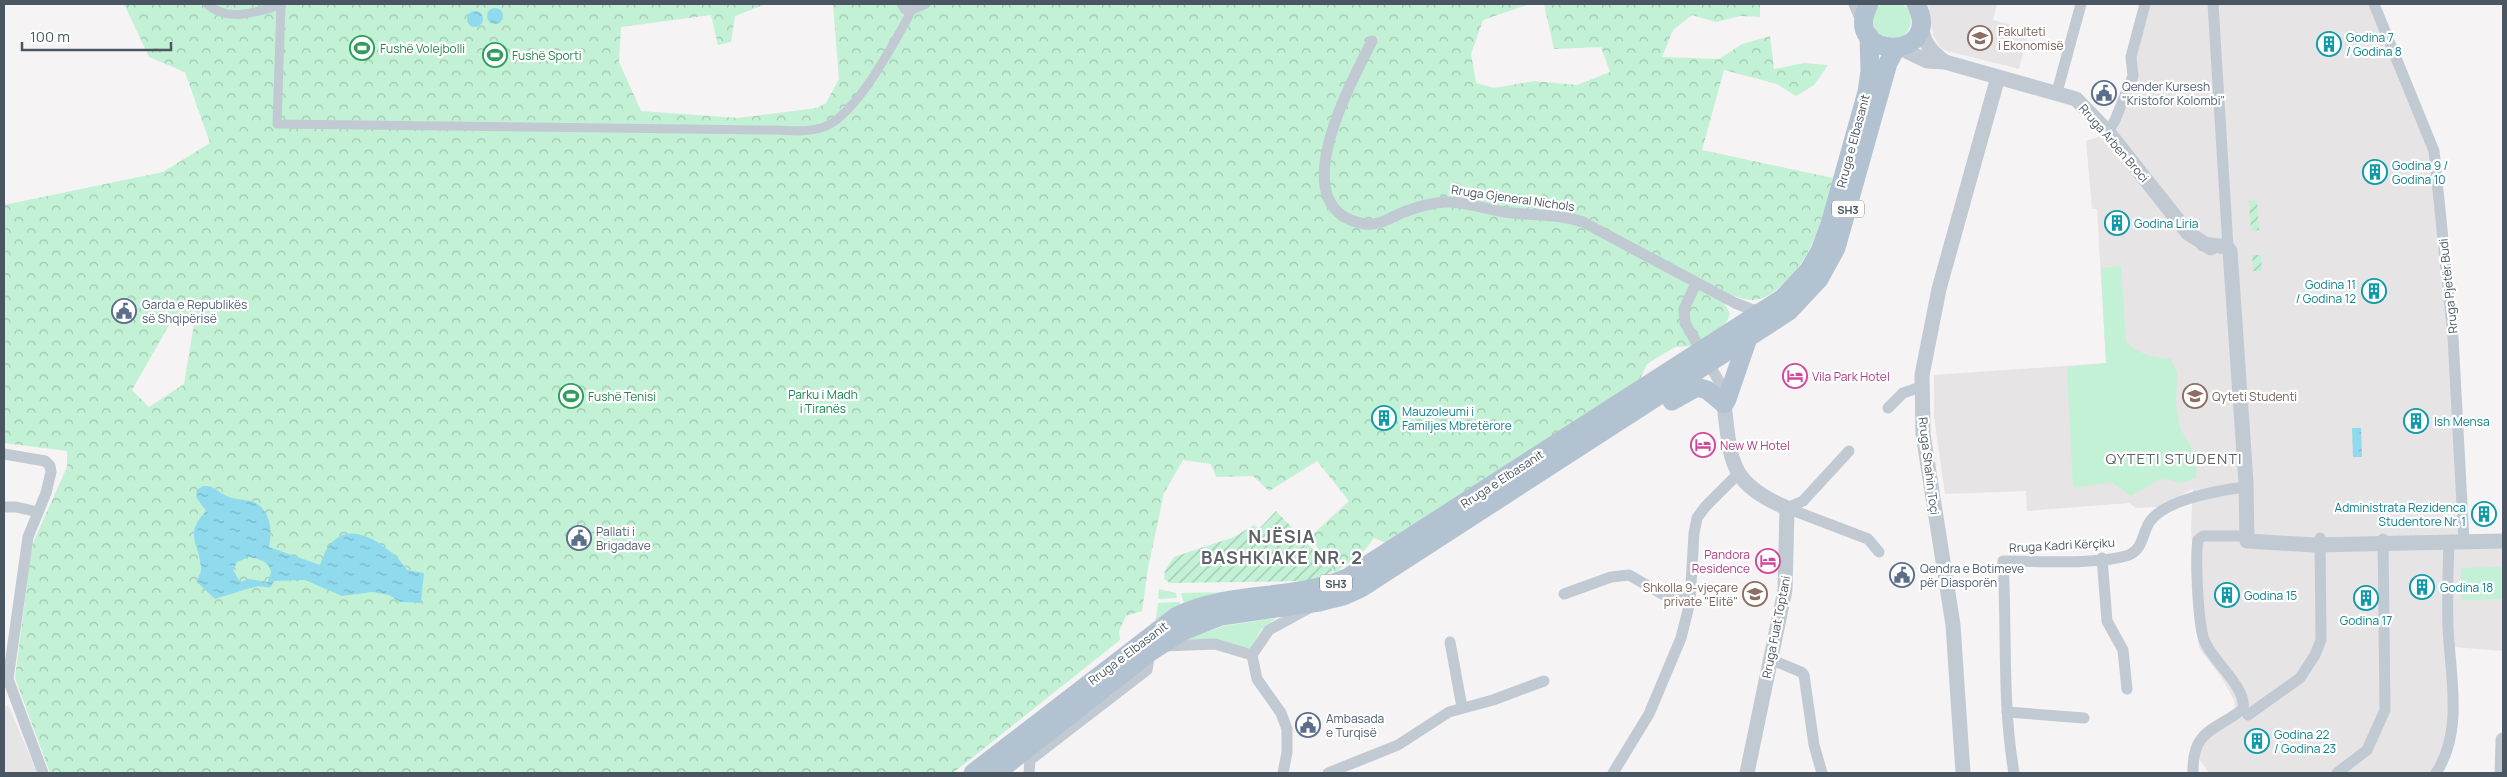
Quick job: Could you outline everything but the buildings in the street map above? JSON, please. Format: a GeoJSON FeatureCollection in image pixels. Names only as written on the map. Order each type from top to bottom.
{"type":"FeatureCollection","features":[{"type":"Feature","properties":{"kind":"main road","name":"SH3"},"geometry":{"type":"LineString","coordinates":[[1867,33],[1864,16],[1869,4]]}},
{"type":"Feature","properties":{"kind":"main road"},"geometry":{"type":"LineString","coordinates":[[1916,4],[1921,16],[1921,24]]}},
{"type":"Feature","properties":{"kind":"main road","name":"SH3"},"geometry":{"type":"LineString","coordinates":[[1898,48],[1912,41],[1921,24]]}},
{"type":"Feature","properties":{"kind":"main road"},"geometry":{"type":"LineString","coordinates":[[1867,33],[1878,45],[1898,48]]}},
{"type":"Feature","properties":{"kind":"main road","name":"Rruga e Elbasanit"},"geometry":{"type":"LineString","coordinates":[[1740,335],[1800,281],[1814,261],[1824,240],[1867,92],[1870,71],[1867,33]]}},
{"type":"Feature","properties":{"kind":"main road","name":"Rruga e Elbasanit"},"geometry":{"type":"LineString","coordinates":[[973,773],[1177,616],[1195,608],[1222,600],[1314,589],[1347,578],[1712,352],[1798,304],[1819,279],[1830,261],[1842,229],[1888,63],[1898,48]]}},
{"type":"Feature","properties":{"kind":"main road"},"geometry":{"type":"LineString","coordinates":[[1625,418],[1654,409],[1698,387],[1707,390],[1724,404],[1728,399],[1740,335]]}},
{"type":"Feature","properties":{"kind":"main road","name":"Rruga e Elbasanit"},"geometry":{"type":"LineString","coordinates":[[996,773],[1027,756],[1154,649],[1196,624],[1221,616],[1319,602],[1343,596],[1379,577],[1625,418],[1695,363]]}},
{"type":"Feature","properties":{"kind":"street"},"geometry":{"type":"LineString","coordinates":[[207,4],[216,12],[232,16],[281,5],[275,126],[811,130],[832,123],[850,108],[895,41],[912,10]]}},
{"type":"Feature","properties":{"kind":"street"},"geometry":{"type":"LineString","coordinates":[[902,4],[905,10],[912,10],[926,4]]}},
{"type":"Feature","properties":{"kind":"street"},"geometry":{"type":"LineString","coordinates":[[1854,4],[1867,33]]}},
{"type":"Feature","properties":{"kind":"street"},"geometry":{"type":"LineString","coordinates":[[2057,92],[2081,4]]}},
{"type":"Feature","properties":{"kind":"street"},"geometry":{"type":"LineString","coordinates":[[2108,132],[2134,76],[2131,57],[2145,4]]}},
{"type":"Feature","properties":{"kind":"street"},"geometry":{"type":"LineString","coordinates":[[2213,4],[2246,487],[2249,492],[2250,538]]}},
{"type":"Feature","properties":{"kind":"street","name":"Rruga Pjetër Budi"},"geometry":{"type":"LineString","coordinates":[[2374,4],[2434,151],[2453,336],[2457,542],[2448,623],[2453,722],[2449,742],[2436,773]]}},
{"type":"Feature","properties":{"kind":"street","name":"Rruga Arben Broci"},"geometry":{"type":"LineString","coordinates":[[1921,24],[1922,35],[1927,46],[1945,62]]}},
{"type":"Feature","properties":{"kind":"street","name":"Rruga Gjeneral Nichols"},"geometry":{"type":"LineString","coordinates":[[1372,41],[1333,124],[1326,156],[1327,193],[1331,205],[1340,214],[1365,224],[1377,224],[1427,204],[1446,202],[1463,203],[1503,212],[1567,216],[1589,225],[1735,303],[1753,310],[1768,309]]}},
{"type":"Feature","properties":{"kind":"street","name":"Rruga Arben Broci"},"geometry":{"type":"LineString","coordinates":[[1898,48],[1927,60],[1945,62],[2057,92],[2076,99],[2108,132],[2188,233],[2203,244],[2229,253]]}},
{"type":"Feature","properties":{"kind":"street","name":"Rruga Shahin Toçi"},"geometry":{"type":"LineString","coordinates":[[1963,773],[1953,625],[1928,473],[1923,434],[1921,387],[1923,359],[1939,288],[1998,77]]}},
{"type":"Feature","properties":{"kind":"street"},"geometry":{"type":"LineString","coordinates":[[1696,283],[1684,309],[1685,323],[1720,383],[1731,456],[1738,474],[1760,492],[1788,508],[1868,539],[1879,552]]}},
{"type":"Feature","properties":{"kind":"street"},"geometry":{"type":"LineString","coordinates":[[1735,303],[1736,322],[1740,335]]}},
{"type":"Feature","properties":{"kind":"street"},"geometry":{"type":"LineString","coordinates":[[1888,408],[1903,393],[1921,387]]}},
{"type":"Feature","properties":{"kind":"street"},"geometry":{"type":"LineString","coordinates":[[1788,508],[1803,501],[1849,451]]}},
{"type":"Feature","properties":{"kind":"street"},"geometry":{"type":"LineString","coordinates":[[4,454],[45,461],[50,466],[50,483],[28,538],[8,679],[43,773]]}},
{"type":"Feature","properties":{"kind":"street"},"geometry":{"type":"LineString","coordinates":[[1613,773],[1637,736],[1660,690],[1681,638],[1690,598],[1694,532],[1697,518],[1705,507],[1738,474]]}},
{"type":"Feature","properties":{"kind":"street","name":"Rruga Kadri Kërçiku"},"geometry":{"type":"LineString","coordinates":[[2014,773],[2007,712],[2007,623],[2003,561],[2102,558],[2129,555],[2135,551],[2151,520],[2164,511],[2204,493],[2246,487]]}},
{"type":"Feature","properties":{"kind":"street"},"geometry":{"type":"LineString","coordinates":[[4,507],[16,507],[38,512]]}},
{"type":"Feature","properties":{"kind":"street","name":"Rruga Fuat Toptani"},"geometry":{"type":"LineString","coordinates":[[1747,773],[1785,590],[1788,508]]}},
{"type":"Feature","properties":{"kind":"street"},"geometry":{"type":"LineString","coordinates":[[2192,773],[2193,760],[2202,736],[2209,729],[2238,713],[2243,709],[2244,705],[2234,683],[2212,654],[2203,636],[2198,540],[2203,536],[2320,542],[2503,541]]}},
{"type":"Feature","properties":{"kind":"street"},"geometry":{"type":"LineString","coordinates":[[2248,715],[2300,678],[2315,655],[2321,640],[2320,542]]}},
{"type":"Feature","properties":{"kind":"street"},"geometry":{"type":"LineString","coordinates":[[2337,773],[2368,750],[2385,710],[2383,542]]}},
{"type":"Feature","properties":{"kind":"street"},"geometry":{"type":"LineString","coordinates":[[2102,558],[2107,621],[2122,647],[2127,688]]}},
{"type":"Feature","properties":{"kind":"street"},"geometry":{"type":"LineString","coordinates":[[1564,594],[1621,575],[1637,578],[1664,595],[1690,598]]}},
{"type":"Feature","properties":{"kind":"street"},"geometry":{"type":"LineString","coordinates":[[1283,773],[1287,752],[1287,729],[1281,713],[1257,679],[1252,655],[1269,630],[1319,602]]}},
{"type":"Feature","properties":{"kind":"street"},"geometry":{"type":"LineString","coordinates":[[1450,642],[1462,707]]}},
{"type":"Feature","properties":{"kind":"street"},"geometry":{"type":"LineString","coordinates":[[1154,649],[1215,644],[1252,655]]}},
{"type":"Feature","properties":{"kind":"street"},"geometry":{"type":"LineString","coordinates":[[1770,659],[1804,675],[1814,745],[1822,773]]}},
{"type":"Feature","properties":{"kind":"street"},"geometry":{"type":"LineString","coordinates":[[1328,773],[1398,745],[1449,712],[1494,700],[1544,681]]}},
{"type":"Feature","properties":{"kind":"street"},"geometry":{"type":"LineString","coordinates":[[2007,712],[2084,718]]}},
{"type":"Feature","properties":{"kind":"street"},"geometry":{"type":"LineString","coordinates":[[2502,773],[2503,740]]}},
{"type":"Feature","properties":{"kind":"street"},"geometry":{"type":"LineString","coordinates":[[1027,756],[1029,773]]}},
{"type":"Feature","properties":{"kind":"shaded area","name":"Fakulteti i Ekonomisë"},"geometry":{"type":"Polygon","coordinates":[[[1928,4],[1997,4],[1993,20],[2029,30],[2019,69],[1941,48],[1933,35],[1928,4]]]}},
{"type":"Feature","properties":{"kind":"shaded area","name":"Qyteti Studenti"},"geometry":{"type":"Polygon","coordinates":[[[2148,4],[2372,4],[2431,144],[2469,536],[2503,535],[2503,651],[2455,647],[2455,730],[2438,773],[2209,773],[2197,756],[2203,737],[2236,717],[2234,700],[2222,678],[2199,648],[2191,528],[2193,489],[2159,507],[2136,508],[2129,503],[2027,511],[2026,491],[1945,494],[1934,417],[1934,375],[2106,363],[2097,209],[2092,209],[2086,141],[2108,134],[2133,62],[2148,4]]]}},
{"type":"Feature","properties":{"kind":"shaded area"},"geometry":{"type":"Polygon","coordinates":[[[8,705],[37,773],[4,773],[4,708],[8,705]]]}},
{"type":"Feature","properties":{"kind":"green space"},"geometry":{"type":"Polygon","coordinates":[[[1892,1],[1905,7],[1911,20],[1905,33],[1892,39],[1879,33],[1873,20],[1879,7],[1892,1]]]}},
{"type":"Feature","properties":{"kind":"green space","name":"Parku i Madh i Tiranës"},"geometry":{"type":"Polygon","coordinates":[[[124,4],[766,4],[735,16],[731,42],[718,45],[711,15],[621,27],[619,62],[641,111],[738,118],[817,108],[826,103],[839,79],[833,4],[1530,4],[1483,20],[1471,54],[1476,83],[1494,88],[1534,81],[1577,85],[1610,72],[1601,47],[1554,49],[1544,4],[1760,4],[1760,17],[1740,16],[1716,22],[1692,15],[1673,30],[1662,57],[1719,59],[1742,44],[1770,36],[1774,69],[1804,63],[1828,65],[1814,85],[1796,96],[1777,84],[1724,70],[1702,150],[1833,178],[1820,222],[1809,249],[1793,274],[1771,294],[1751,300],[1728,294],[1724,302],[1730,314],[1725,325],[1692,346],[1675,347],[1647,364],[1640,379],[1386,543],[1374,538],[1365,550],[1335,573],[1310,537],[1349,501],[1317,461],[1269,491],[1253,476],[1216,477],[1211,464],[1183,460],[1164,493],[1148,568],[1142,611],[1126,616],[1119,631],[1120,640],[953,773],[50,773],[15,678],[32,545],[67,467],[67,451],[4,443],[4,205],[163,172],[210,143],[185,72],[149,57],[124,4]],[[176,313],[132,390],[149,407],[184,384],[194,324],[176,313]]]}},
{"type":"Feature","properties":{"kind":"green space"},"geometry":{"type":"Polygon","coordinates":[[[2257,200],[2259,230],[2251,231],[2249,201],[2257,200]]]}},
{"type":"Feature","properties":{"kind":"green space"},"geometry":{"type":"Polygon","coordinates":[[[2252,255],[2261,255],[2262,271],[2253,271],[2252,255]]]}},
{"type":"Feature","properties":{"kind":"green space"},"geometry":{"type":"Polygon","coordinates":[[[2121,266],[2126,342],[2136,350],[2147,355],[2171,359],[2177,373],[2176,407],[2181,430],[2197,457],[2196,478],[2180,483],[2162,478],[2131,496],[2112,482],[2073,488],[2067,367],[2106,363],[2101,268],[2121,266]]]}},
{"type":"Feature","properties":{"kind":"green space"},"geometry":{"type":"Polygon","coordinates":[[[1276,511],[1334,571],[1316,579],[1303,581],[1170,583],[1164,579],[1165,571],[1174,557],[1234,537],[1254,525],[1259,529],[1276,511]]]}},
{"type":"Feature","properties":{"kind":"green space"},"geometry":{"type":"Polygon","coordinates":[[[2501,567],[2503,570],[2503,599],[2461,600],[2461,568],[2501,567]]]}},
{"type":"Feature","properties":{"kind":"green space"},"geometry":{"type":"Polygon","coordinates":[[[1159,589],[1176,593],[1177,598],[1158,599],[1159,589]]]}},
{"type":"Feature","properties":{"kind":"green space"},"geometry":{"type":"Polygon","coordinates":[[[1239,592],[1185,607],[1181,593],[1239,592]]]}},
{"type":"Feature","properties":{"kind":"green space"},"geometry":{"type":"Polygon","coordinates":[[[1179,602],[1182,608],[1155,625],[1158,603],[1179,602]]]}},
{"type":"Feature","properties":{"kind":"green space"},"geometry":{"type":"Polygon","coordinates":[[[1276,618],[1261,630],[1250,649],[1210,639],[1186,640],[1223,626],[1276,618]]]}},
{"type":"Feature","properties":{"kind":"water"},"geometry":{"type":"Polygon","coordinates":[[[492,8],[498,8],[503,13],[501,22],[492,24],[487,19],[487,13],[492,8]]]}},
{"type":"Feature","properties":{"kind":"water"},"geometry":{"type":"Polygon","coordinates":[[[472,11],[478,11],[483,16],[481,25],[472,27],[467,22],[467,16],[472,11]]]}},
{"type":"Feature","properties":{"kind":"water"},"geometry":{"type":"Polygon","coordinates":[[[2352,428],[2361,428],[2362,457],[2353,457],[2352,428]]]}},
{"type":"Feature","properties":{"kind":"water"},"geometry":{"type":"Polygon","coordinates":[[[203,486],[210,487],[230,497],[257,504],[266,514],[270,527],[269,547],[320,565],[330,545],[345,534],[365,536],[375,541],[394,555],[407,570],[424,573],[421,603],[400,602],[389,595],[372,592],[342,596],[305,580],[274,581],[271,587],[257,586],[215,599],[197,582],[201,569],[194,532],[199,519],[206,511],[196,497],[197,490],[203,486]],[[249,557],[237,562],[233,570],[240,582],[249,579],[268,582],[271,572],[268,565],[263,561],[249,557]]]}},
{"type":"Feature","properties":{"kind":"place","name":"Fakulteti i Ekonomisë"},"geometry":{"type":"Point","coordinates":[1980,38]}},
{"type":"Feature","properties":{"kind":"place","name":"Godina 7 / Godina 8"},"geometry":{"type":"Point","coordinates":[2329,44]}},
{"type":"Feature","properties":{"kind":"place","name":"Fushë Volejbolli"},"geometry":{"type":"Point","coordinates":[362,48]}},
{"type":"Feature","properties":{"kind":"place","name":"Fushë Sporti"},"geometry":{"type":"Point","coordinates":[495,55]}},
{"type":"Feature","properties":{"kind":"place","name":"Qender Kursesh \"Kristofor Kolombi\""},"geometry":{"type":"Point","coordinates":[2104,93]}},
{"type":"Feature","properties":{"kind":"place","name":"Godina 9 / Godina 10"},"geometry":{"type":"Point","coordinates":[2375,172]}},
{"type":"Feature","properties":{"kind":"place","name":"Godina Liria"},"geometry":{"type":"Point","coordinates":[2117,223]}},
{"type":"Feature","properties":{"kind":"place","name":"Godina 11 / Godina 12"},"geometry":{"type":"Point","coordinates":[2374,291]}},
{"type":"Feature","properties":{"kind":"place","name":"Garda e Republikës së Shqipërisë"},"geometry":{"type":"Point","coordinates":[124,311]}},
{"type":"Feature","properties":{"kind":"place","name":"Vila Park Hotel"},"geometry":{"type":"Point","coordinates":[1795,376]}},
{"type":"Feature","properties":{"kind":"place","name":"Fushë Tenisi"},"geometry":{"type":"Point","coordinates":[571,396]}},
{"type":"Feature","properties":{"kind":"place","name":"Qyteti Studenti"},"geometry":{"type":"Point","coordinates":[2195,396]}},
{"type":"Feature","properties":{"kind":"place","name":"Mauzoleumi i Familjes Mbretërore"},"geometry":{"type":"Point","coordinates":[1384,418]}},
{"type":"Feature","properties":{"kind":"place","name":"Ish Mensa"},"geometry":{"type":"Point","coordinates":[2416,421]}},
{"type":"Feature","properties":{"kind":"place","name":"New W Hotel"},"geometry":{"type":"Point","coordinates":[1703,445]}},
{"type":"Feature","properties":{"kind":"place","name":"Administrata Rezidenca Studentore Nr. 1"},"geometry":{"type":"Point","coordinates":[2484,514]}},
{"type":"Feature","properties":{"kind":"place","name":"Pallati i Brigadave"},"geometry":{"type":"Point","coordinates":[579,538]}},
{"type":"Feature","properties":{"kind":"place","name":"Pandora Residence"},"geometry":{"type":"Point","coordinates":[1768,561]}},
{"type":"Feature","properties":{"kind":"place","name":"Qendra e Botimeve për Diasporën"},"geometry":{"type":"Point","coordinates":[1902,575]}},
{"type":"Feature","properties":{"kind":"place","name":"Godina 18"},"geometry":{"type":"Point","coordinates":[2422,587]}},
{"type":"Feature","properties":{"kind":"place","name":"Shkolla 9-vjeçare private \"Elitë\""},"geometry":{"type":"Point","coordinates":[1755,594]}},
{"type":"Feature","properties":{"kind":"place","name":"Godina 15"},"geometry":{"type":"Point","coordinates":[2227,595]}},
{"type":"Feature","properties":{"kind":"place","name":"Godina 17"},"geometry":{"type":"Point","coordinates":[2366,598]}},
{"type":"Feature","properties":{"kind":"place","name":"Ambasada e Turqisë"},"geometry":{"type":"Point","coordinates":[1308,725]}},
{"type":"Feature","properties":{"kind":"place","name":"Godina 22 / Godina 23"},"geometry":{"type":"Point","coordinates":[2257,741]}},
{"type":"Feature","properties":{"kind":"district","name":"QYTETI STUDENTI"},"geometry":{"type":"Point","coordinates":[2174,458]}},
{"type":"Feature","properties":{"kind":"district","name":"NJËSIA BASHKIAKE NR. 2"},"geometry":{"type":"Point","coordinates":[1282,546]}}]}
